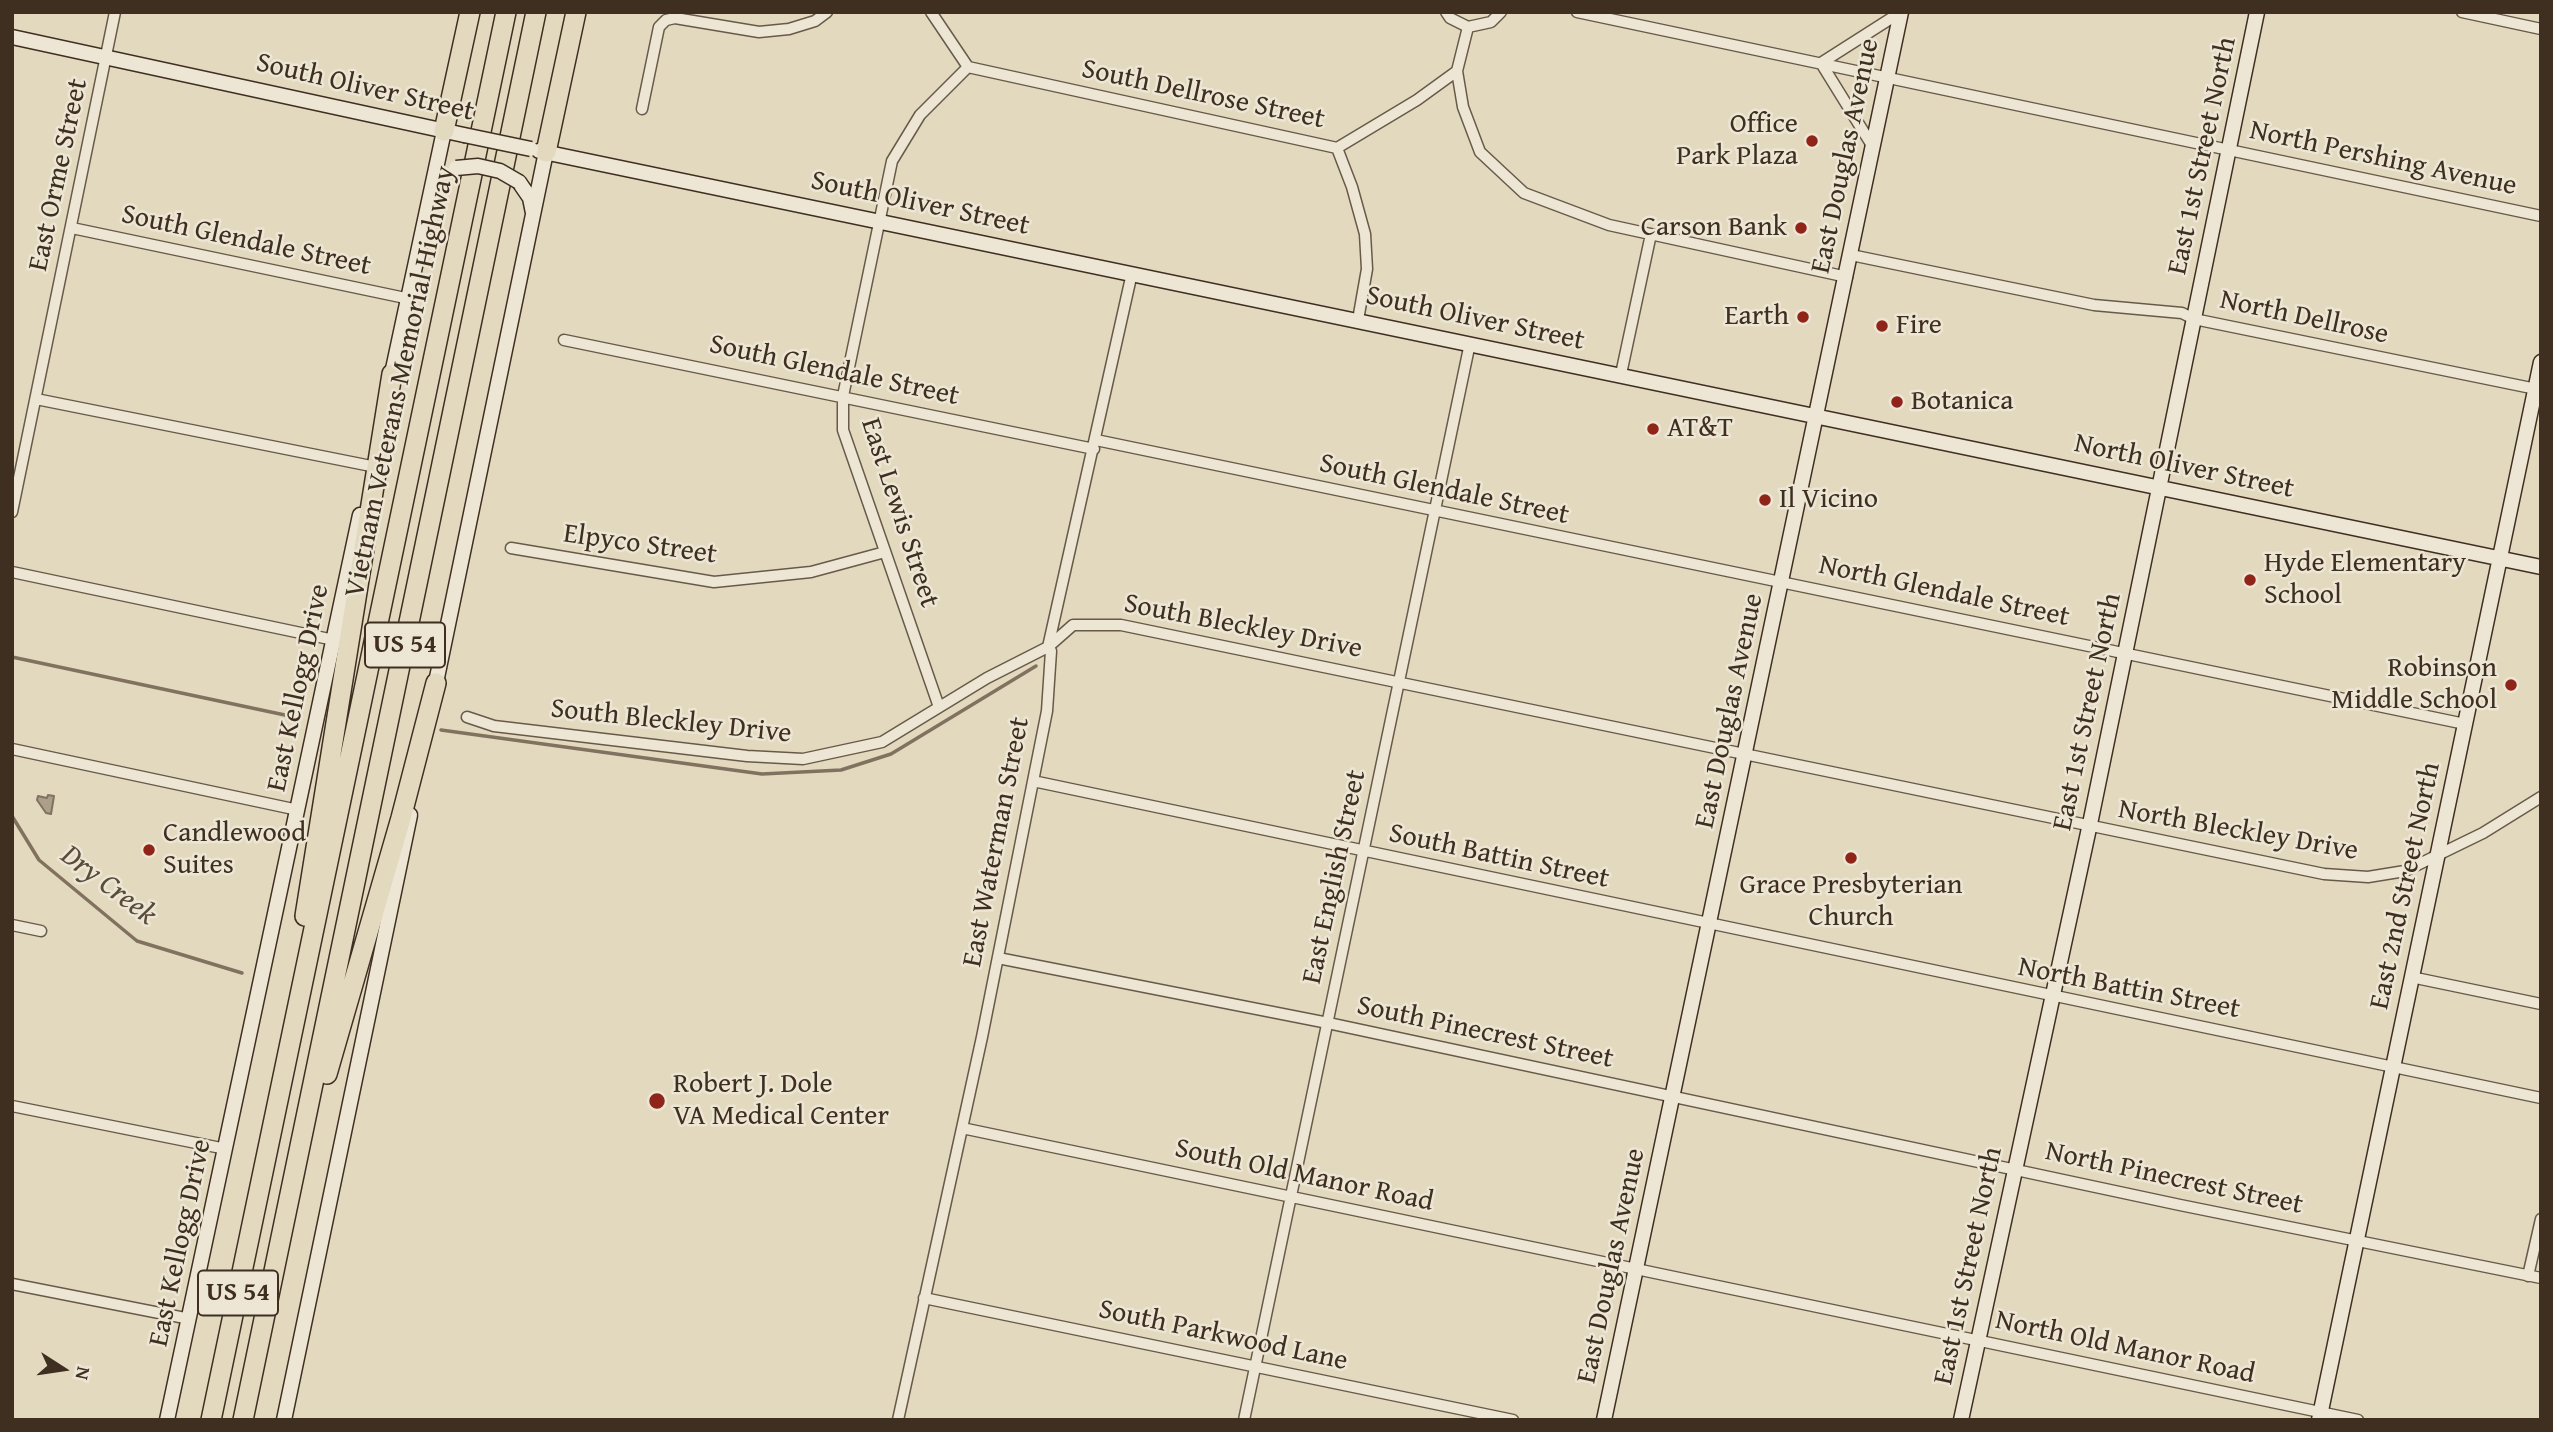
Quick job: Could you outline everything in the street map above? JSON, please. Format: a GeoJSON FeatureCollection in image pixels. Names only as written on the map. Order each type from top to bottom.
{"type":"FeatureCollection","features":[{"type":"Feature","properties":{"kind":"highway"},"geometry":{"type":"LineString","coordinates":[[444,131],[470,12]]}},
{"type":"Feature","properties":{"kind":"highway","name":"Vietnam Veterans Memorial Highway"},"geometry":{"type":"LineString","coordinates":[[211,1420],[506,12]]}},
{"type":"Feature","properties":{"kind":"highway","name":"Vietnam Veterans Memorial Highway"},"geometry":{"type":"LineString","coordinates":[[243,1420],[536,12]]}},
{"type":"Feature","properties":{"kind":"highway"},"geometry":{"type":"LineString","coordinates":[[538,151],[576,12]]}},
{"type":"Feature","properties":{"kind":"highway"},"geometry":{"type":"LineString","coordinates":[[264,1166],[393,374]]}},
{"type":"Feature","properties":{"kind":"highway"},"geometry":{"type":"LineString","coordinates":[[272,1278],[436,683]]}},
{"type":"Feature","properties":{"kind":"main road","name":"East Douglas Avenue"},"geometry":{"type":"LineString","coordinates":[[1604,1420],[1747,755],[1901,12]]}},
{"type":"Feature","properties":{"kind":"main road","name":"East 1st Street North"},"geometry":{"type":"LineString","coordinates":[[1961,1420],[2089,827],[2257,12]]}},
{"type":"Feature","properties":{"kind":"main road","name":"South Oliver Street"},"geometry":{"type":"LineString","coordinates":[[12,37],[538,151],[1818,415]]}},
{"type":"Feature","properties":{"kind":"main road","name":"East Kellogg Drive"},"geometry":{"type":"LineString","coordinates":[[167,1420],[444,131]]}},
{"type":"Feature","properties":{"kind":"main road"},"geometry":{"type":"LineString","coordinates":[[284,1420],[534,214],[538,151]]}},
{"type":"Feature","properties":{"kind":"main road"},"geometry":{"type":"LineString","coordinates":[[432,192],[456,168],[478,166],[500,171],[519,182],[530,198],[534,214]]}},
{"type":"Feature","properties":{"kind":"main road","name":"East 2nd Street North"},"geometry":{"type":"LineString","coordinates":[[2319,1416],[2538,390],[2541,362]]}},
{"type":"Feature","properties":{"kind":"main road","name":"North Oliver Street"},"geometry":{"type":"LineString","coordinates":[[1818,415],[2541,567]]}},
{"type":"Feature","properties":{"kind":"street","name":"East Orme Street"},"geometry":{"type":"LineString","coordinates":[[12,512],[15,481],[36,399],[116,12]]}},
{"type":"Feature","properties":{"kind":"street"},"geometry":{"type":"LineString","coordinates":[[642,109],[659,27],[666,20],[675,18],[759,32],[789,29],[815,21],[827,12]]}},
{"type":"Feature","properties":{"kind":"street"},"geometry":{"type":"LineString","coordinates":[[931,12],[968,67]]}},
{"type":"Feature","properties":{"kind":"street"},"geometry":{"type":"LineString","coordinates":[[1446,12],[1450,18],[1468,27],[1491,22],[1501,12]]}},
{"type":"Feature","properties":{"kind":"street","name":"North Pershing Avenue"},"geometry":{"type":"LineString","coordinates":[[1577,12],[2541,216]]}},
{"type":"Feature","properties":{"kind":"street"},"geometry":{"type":"LineString","coordinates":[[1873,147],[1821,62],[1901,12]]}},
{"type":"Feature","properties":{"kind":"street"},"geometry":{"type":"LineString","coordinates":[[2462,12],[2541,29]]}},
{"type":"Feature","properties":{"kind":"street"},"geometry":{"type":"LineString","coordinates":[[1468,27],[1457,71],[1463,107],[1480,152],[1524,192],[1609,225],[1847,277]]}},
{"type":"Feature","properties":{"kind":"street","name":"South Dellrose Street"},"geometry":{"type":"LineString","coordinates":[[968,67],[1337,148],[1417,100],[1457,71]]}},
{"type":"Feature","properties":{"kind":"street","name":"East Lewis Street"},"geometry":{"type":"LineString","coordinates":[[939,707],[844,430],[843,396],[892,162],[920,116],[968,67]]}},
{"type":"Feature","properties":{"kind":"street"},"geometry":{"type":"LineString","coordinates":[[1337,148],[1364,234],[1367,269],[1358,320]]}},
{"type":"Feature","properties":{"kind":"street","name":"South Glendale Street"},"geometry":{"type":"LineString","coordinates":[[72,228],[410,299]]}},
{"type":"Feature","properties":{"kind":"street"},"geometry":{"type":"LineString","coordinates":[[1621,374],[1651,234]]}},
{"type":"Feature","properties":{"kind":"street","name":"North Dellrose"},"geometry":{"type":"LineString","coordinates":[[1851,255],[2094,305],[2182,313],[2194,319],[2538,390]]}},
{"type":"Feature","properties":{"kind":"street","name":"East Waterman Street"},"geometry":{"type":"LineString","coordinates":[[898,1420],[998,958],[1046,711],[1051,651],[1048,647],[1132,273]]}},
{"type":"Feature","properties":{"kind":"street","name":"South Glendale Street"},"geometry":{"type":"LineString","coordinates":[[564,340],[1783,581]]}},
{"type":"Feature","properties":{"kind":"street","name":"East English Street"},"geometry":{"type":"LineString","coordinates":[[1244,1420],[1470,343]]}},
{"type":"Feature","properties":{"kind":"street"},"geometry":{"type":"LineString","coordinates":[[36,399],[371,467]]}},
{"type":"Feature","properties":{"kind":"street","name":"Elpyco Street"},"geometry":{"type":"LineString","coordinates":[[512,548],[713,582],[811,572],[885,552]]}},
{"type":"Feature","properties":{"kind":"street"},"geometry":{"type":"LineString","coordinates":[[12,572],[334,640]]}},
{"type":"Feature","properties":{"kind":"street","name":"North Glendale Street"},"geometry":{"type":"LineString","coordinates":[[1783,581],[2465,724]]}},
{"type":"Feature","properties":{"kind":"street","name":"South Bleckley Drive"},"geometry":{"type":"LineString","coordinates":[[467,717],[494,726],[747,756],[803,759],[882,742],[1048,647],[1073,625],[1121,625],[1747,755]]}},
{"type":"Feature","properties":{"kind":"street"},"geometry":{"type":"LineString","coordinates":[[12,749],[298,810]]}},
{"type":"Feature","properties":{"kind":"street","name":"North Bleckley Drive"},"geometry":{"type":"LineString","coordinates":[[1747,755],[2324,874],[2368,877],[2405,871],[2437,858],[2541,797]]}},
{"type":"Feature","properties":{"kind":"street","name":"South Battin Street"},"geometry":{"type":"LineString","coordinates":[[1032,781],[1364,853],[1709,923]]}},
{"type":"Feature","properties":{"kind":"street","name":"North Battin Street"},"geometry":{"type":"LineString","coordinates":[[1709,923],[2541,1098]]}},
{"type":"Feature","properties":{"kind":"street"},"geometry":{"type":"LineString","coordinates":[[12,925],[41,931]]}},
{"type":"Feature","properties":{"kind":"street","name":"South Pinecrest Street"},"geometry":{"type":"LineString","coordinates":[[998,958],[1328,1023],[1674,1096]]}},
{"type":"Feature","properties":{"kind":"street"},"geometry":{"type":"LineString","coordinates":[[2412,977],[2541,1004]]}},
{"type":"Feature","properties":{"kind":"street","name":"North Pinecrest Street"},"geometry":{"type":"LineString","coordinates":[[1674,1096],[2541,1278]]}},
{"type":"Feature","properties":{"kind":"street"},"geometry":{"type":"LineString","coordinates":[[12,1105],[226,1149]]}},
{"type":"Feature","properties":{"kind":"street","name":"South Old Manor Road"},"geometry":{"type":"LineString","coordinates":[[961,1128],[1637,1268]]}},
{"type":"Feature","properties":{"kind":"street"},"geometry":{"type":"LineString","coordinates":[[2528,1276],[2541,1219]]}},
{"type":"Feature","properties":{"kind":"street","name":"North Old Manor Road"},"geometry":{"type":"LineString","coordinates":[[1637,1268],[1979,1340],[2319,1416],[2358,1420]]}},
{"type":"Feature","properties":{"kind":"street"},"geometry":{"type":"LineString","coordinates":[[12,1284],[190,1319]]}},
{"type":"Feature","properties":{"kind":"street","name":"South Parkwood Lane"},"geometry":{"type":"LineString","coordinates":[[924,1298],[1513,1420]]}},
{"type":"Feature","properties":{"kind":"shaded area"},"geometry":{"type":"Polygon","coordinates":[[[48,795],[54,796],[51,814],[46,813],[37,800],[38,796],[47,798],[48,795]]]}},
{"type":"Feature","properties":{"kind":"waterway"},"geometry":{"type":"LineString","coordinates":[[12,657],[299,718]]}},
{"type":"Feature","properties":{"kind":"waterway"},"geometry":{"type":"LineString","coordinates":[[441,730],[762,774],[841,770],[891,754],[1036,666]]}},
{"type":"Feature","properties":{"kind":"waterway","name":"Dry Creek"},"geometry":{"type":"LineString","coordinates":[[12,816],[39,860],[137,941],[242,973]]}},
{"type":"Feature","properties":{"kind":"place","name":"Office Park Plaza"},"geometry":{"type":"Point","coordinates":[1812,141]}},
{"type":"Feature","properties":{"kind":"place","name":"Carson Bank"},"geometry":{"type":"Point","coordinates":[1801,228]}},
{"type":"Feature","properties":{"kind":"place","name":"Earth"},"geometry":{"type":"Point","coordinates":[1803,317]}},
{"type":"Feature","properties":{"kind":"place","name":"Fire"},"geometry":{"type":"Point","coordinates":[1882,326]}},
{"type":"Feature","properties":{"kind":"place","name":"Botanica"},"geometry":{"type":"Point","coordinates":[1897,402]}},
{"type":"Feature","properties":{"kind":"place","name":"AT&T"},"geometry":{"type":"Point","coordinates":[1653,429]}},
{"type":"Feature","properties":{"kind":"place","name":"Il Vicino"},"geometry":{"type":"Point","coordinates":[1765,500]}},
{"type":"Feature","properties":{"kind":"place","name":"Hyde Elementary School"},"geometry":{"type":"Point","coordinates":[2250,580]}},
{"type":"Feature","properties":{"kind":"place","name":"Robinson Middle School"},"geometry":{"type":"Point","coordinates":[2511,685]}},
{"type":"Feature","properties":{"kind":"place","name":"Candlewood Suites"},"geometry":{"type":"Point","coordinates":[149,850]}},
{"type":"Feature","properties":{"kind":"place","name":"Grace Presbyterian Church"},"geometry":{"type":"Point","coordinates":[1851,858]}},
{"type":"Feature","properties":{"kind":"place","name":"Robert J. Dole VA Medical Center"},"geometry":{"type":"Point","coordinates":[657,1101]}}]}
